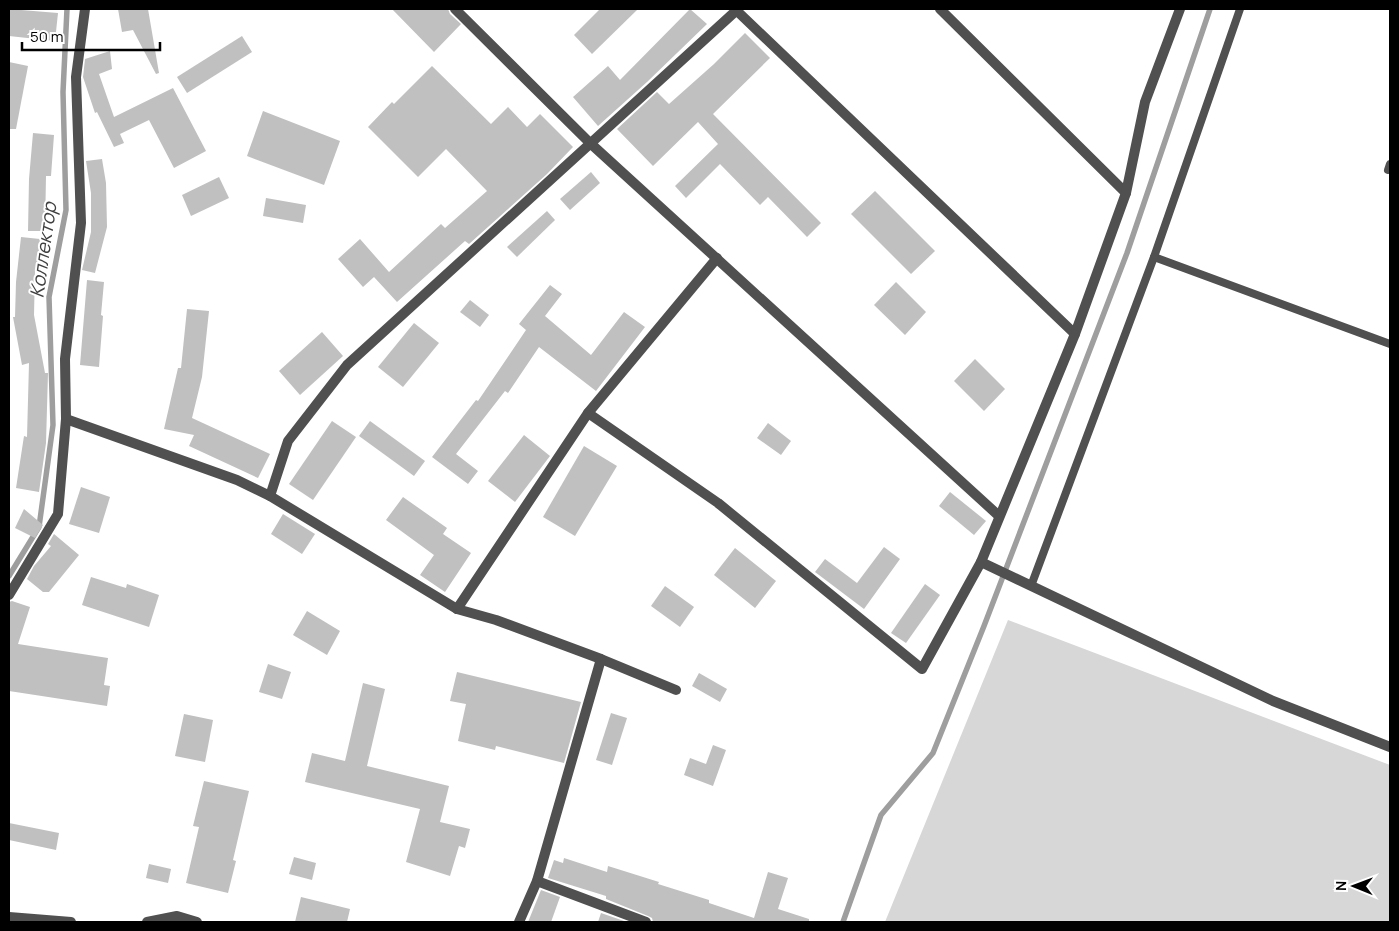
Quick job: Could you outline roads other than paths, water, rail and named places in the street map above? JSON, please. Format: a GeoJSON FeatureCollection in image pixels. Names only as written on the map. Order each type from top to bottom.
{"type":"FeatureCollection","features":[{"type":"Feature","properties":{"kind":"street"},"geometry":{"type":"LineString","coordinates":[[9,595],[58,514],[66,419],[65,359],[81,223],[76,77],[85,9]]}},
{"type":"Feature","properties":{"kind":"street"},"geometry":{"type":"LineString","coordinates":[[455,9],[590,143],[999,516]]}},
{"type":"Feature","properties":{"kind":"street"},"geometry":{"type":"LineString","coordinates":[[940,9],[1126,193]]}},
{"type":"Feature","properties":{"kind":"street"},"geometry":{"type":"LineString","coordinates":[[588,413],[718,503],[922,670],[981,562],[1074,334],[1126,193],[1145,102],[1180,9]]}},
{"type":"Feature","properties":{"kind":"street"},"geometry":{"type":"LineString","coordinates":[[270,496],[288,440],[347,365],[738,10],[1074,334]]}},
{"type":"Feature","properties":{"kind":"street"},"geometry":{"type":"LineString","coordinates":[[457,610],[588,413],[717,258]]}},
{"type":"Feature","properties":{"kind":"street"},"geometry":{"type":"LineString","coordinates":[[66,419],[237,480],[270,496],[457,610],[496,620],[601,659],[676,690]]}},
{"type":"Feature","properties":{"kind":"street"},"geometry":{"type":"LineString","coordinates":[[981,562],[1273,701],[1390,747]]}},
{"type":"Feature","properties":{"kind":"street"},"geometry":{"type":"LineString","coordinates":[[519,922],[537,881],[601,659]]}},
{"type":"Feature","properties":{"kind":"street"},"geometry":{"type":"LineString","coordinates":[[537,881],[646,922]]}},
{"type":"Feature","properties":{"kind":"street"},"geometry":{"type":"LineString","coordinates":[[147,922],[177,916],[197,922]]}},
{"type":"Feature","properties":{"kind":"street"},"geometry":{"type":"LineString","coordinates":[[9,917],[72,922]]}},
{"type":"Feature","properties":{"kind":"lane"},"geometry":{"type":"LineString","coordinates":[[1032,586],[1154,257],[1240,9]]}},
{"type":"Feature","properties":{"kind":"lane"},"geometry":{"type":"LineString","coordinates":[[1154,257],[1390,344]]}},
{"type":"Feature","properties":{"kind":"waterway","name":"Коллектор"},"geometry":{"type":"LineString","coordinates":[[9,576],[39,527],[53,425],[49,297],[66,210],[63,92],[67,9]]}},
{"type":"Feature","properties":{"kind":"waterway"},"geometry":{"type":"LineString","coordinates":[[843,922],[881,815],[933,753],[984,626],[1127,253],[1210,9]]}}]}
